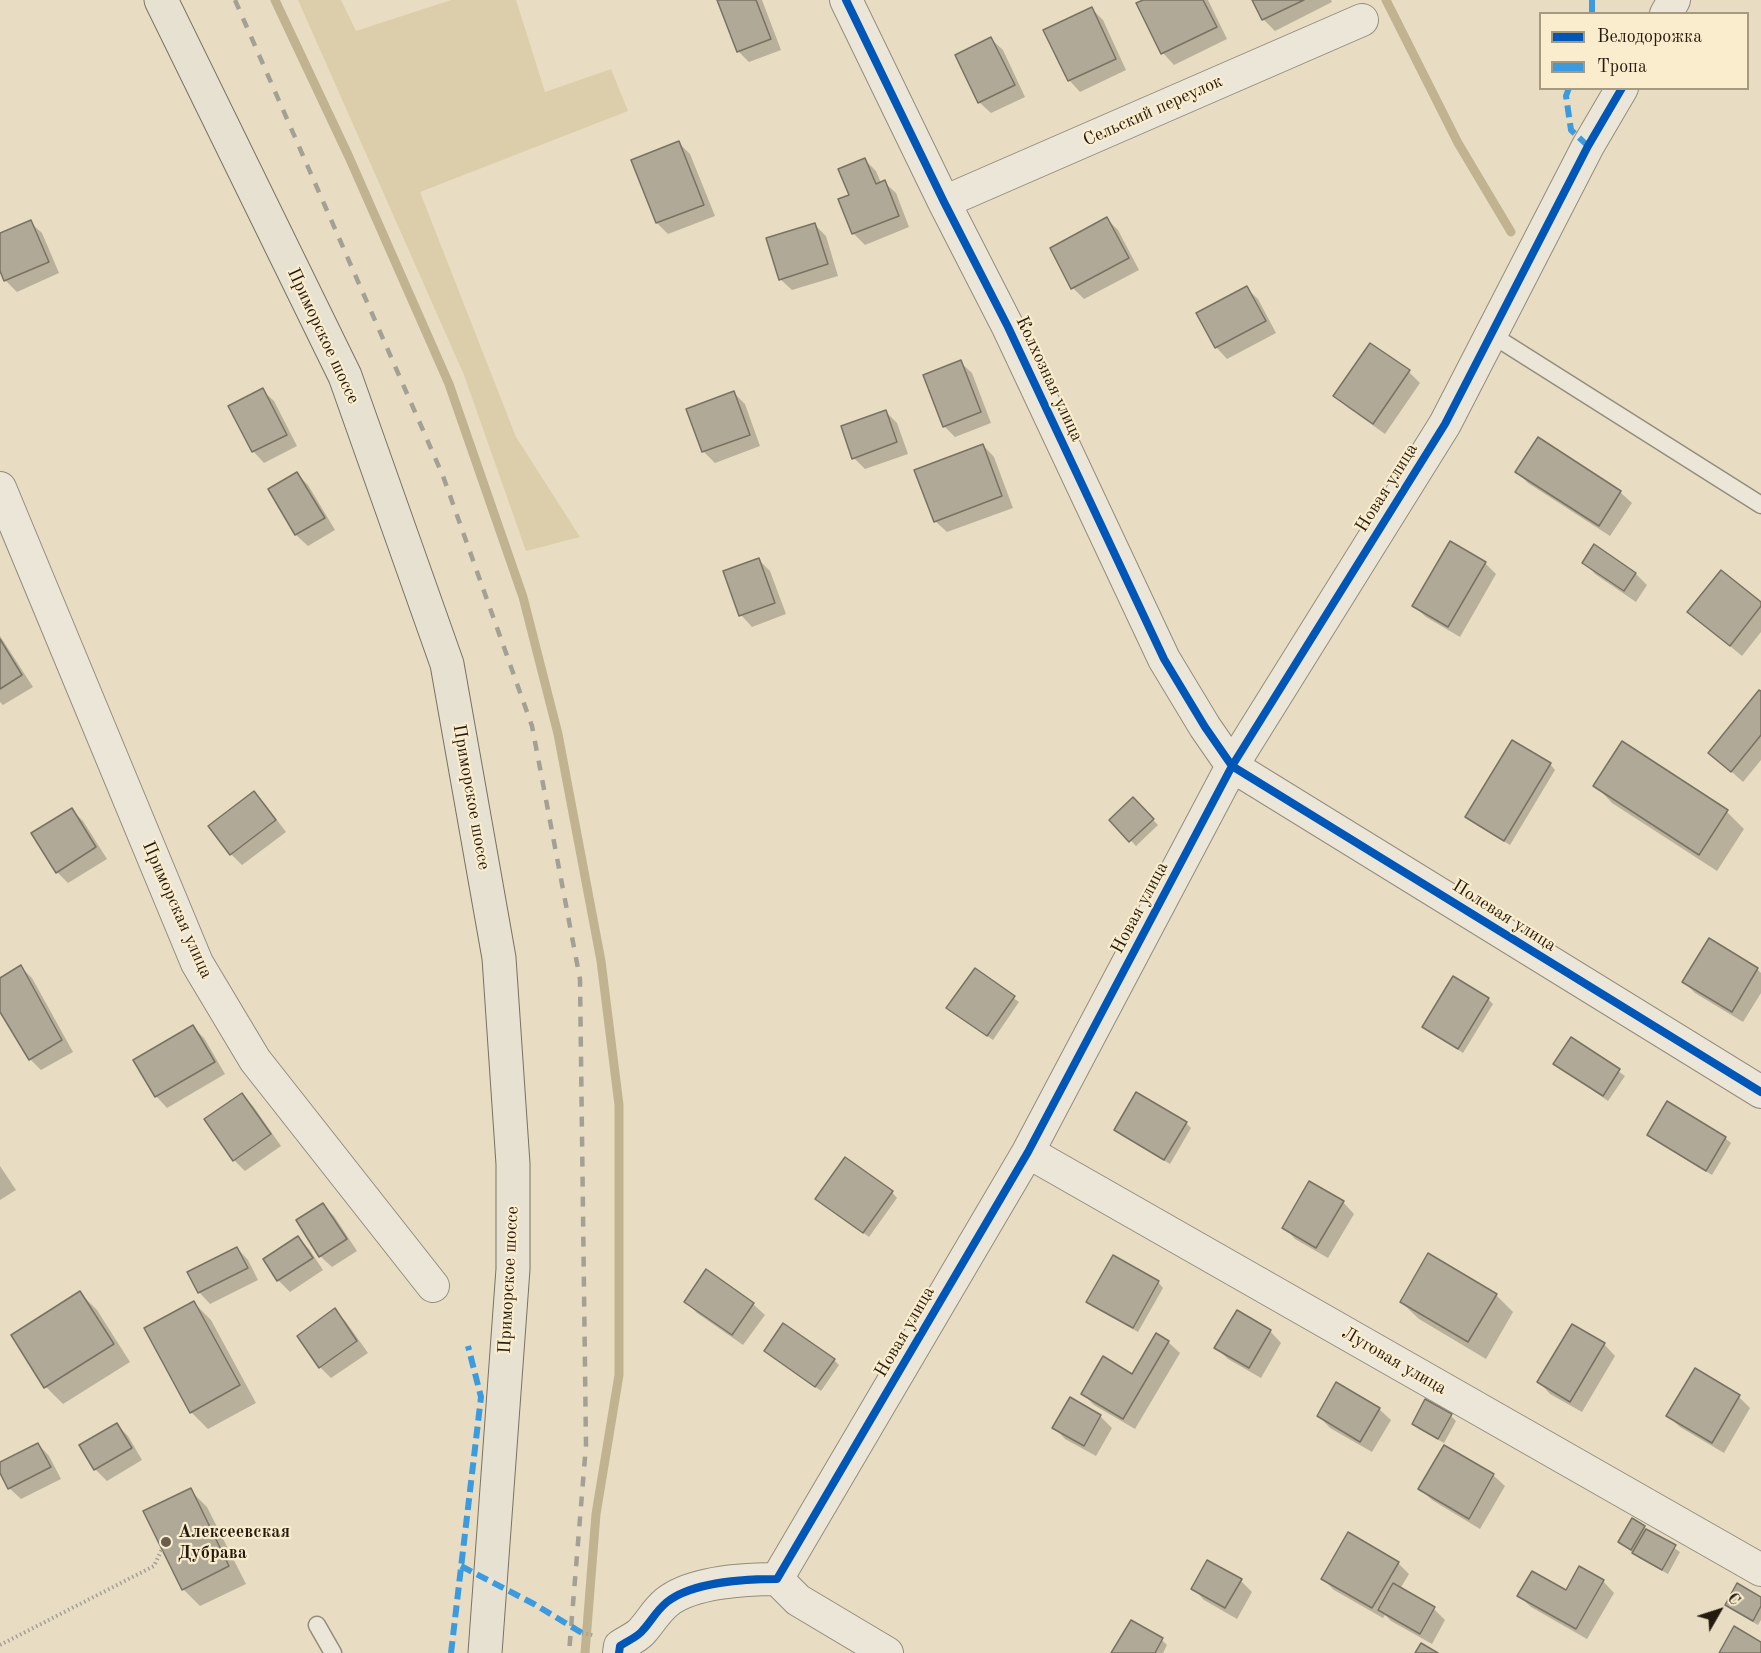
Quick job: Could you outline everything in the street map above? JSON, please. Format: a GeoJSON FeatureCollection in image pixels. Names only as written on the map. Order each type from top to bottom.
{"type":"FeatureCollection","features":[{"type":"Feature","properties":{"kind":"main road","name":"Приморское шоссе"},"geometry":{"type":"LineString","coordinates":[[160,0],[345,376],[447,664],[500,958],[513,1164],[513,1269],[484,1653]]}},
{"type":"Feature","properties":{"kind":"street","name":"Колхозная улица"},"geometry":{"type":"LineString","coordinates":[[846,0],[944,202],[1008,327],[1164,659],[1205,727],[1232,766]]}},
{"type":"Feature","properties":{"kind":"street","name":"Сельский переулок"},"geometry":{"type":"LineString","coordinates":[[944,202],[1362,20]]}},
{"type":"Feature","properties":{"kind":"street","name":"Новая улица"},"geometry":{"type":"LineString","coordinates":[[777,1579],[1028,1152],[1232,766],[1445,424],[1588,146],[1621,90]]}},
{"type":"Feature","properties":{"kind":"street","name":"Приморская улица"},"geometry":{"type":"LineString","coordinates":[[0,488],[196,963],[255,1060],[434,1286]]}},
{"type":"Feature","properties":{"kind":"street","name":"Полевая улица"},"geometry":{"type":"LineString","coordinates":[[1232,766],[1761,1092]]}},
{"type":"Feature","properties":{"kind":"street","name":"Луговая улица"},"geometry":{"type":"LineString","coordinates":[[1028,1152],[1761,1570]]}},
{"type":"Feature","properties":{"kind":"street"},"geometry":{"type":"LineString","coordinates":[[619,1653],[620,1646],[642,1631],[652,1615],[669,1600],[693,1590],[736,1581],[777,1579],[798,1600],[887,1653]]}},
{"type":"Feature","properties":{"kind":"lane"},"geometry":{"type":"LineString","coordinates":[[1492,335],[1761,505]]}},
{"type":"Feature","properties":{"kind":"lane"},"geometry":{"type":"LineString","coordinates":[[317,1625],[333,1653]]}},
{"type":"Feature","properties":{"kind":"path"},"geometry":{"type":"LineString","coordinates":[[0,1645],[154,1566],[162,1549]]}},
{"type":"Feature","properties":{"kind":"shaded area"},"geometry":{"type":"Polygon","coordinates":[[[298,0],[341,0],[356,31],[451,0],[516,0],[545,92],[611,69],[628,111],[420,192],[516,437],[580,537],[526,551],[464,375],[298,0]]]}},
{"type":"Feature","properties":{"kind":"building"},"geometry":{"type":"Polygon","coordinates":[[[717,0],[756,0],[771,39],[737,52],[717,0]]]}},
{"type":"Feature","properties":{"kind":"building"},"geometry":{"type":"Polygon","coordinates":[[[1143,0],[1203,0],[1217,27],[1161,54],[1136,3],[1143,0]]]}},
{"type":"Feature","properties":{"kind":"building"},"geometry":{"type":"Polygon","coordinates":[[[1252,0],[1304,0],[1262,20],[1252,0]]]}},
{"type":"Feature","properties":{"kind":"building"},"geometry":{"type":"Polygon","coordinates":[[[1092,7],[1116,59],[1068,81],[1043,30],[1092,7]]]}},
{"type":"Feature","properties":{"kind":"building"},"geometry":{"type":"Polygon","coordinates":[[[991,37],[1015,85],[978,103],[955,55],[991,37]]]}},
{"type":"Feature","properties":{"kind":"building"},"geometry":{"type":"Polygon","coordinates":[[[679,141],[704,205],[656,223],[631,160],[679,141]]]}},
{"type":"Feature","properties":{"kind":"building"},"geometry":{"type":"Polygon","coordinates":[[[865,158],[876,184],[885,180],[899,216],[852,234],[838,199],[849,195],[838,169],[865,158]]]}},
{"type":"Feature","properties":{"kind":"building"},"geometry":{"type":"Polygon","coordinates":[[[1107,217],[1129,258],[1071,289],[1050,248],[1107,217]]]}},
{"type":"Feature","properties":{"kind":"building"},"geometry":{"type":"Polygon","coordinates":[[[31,220],[49,262],[4,281],[0,271],[0,233],[31,220]]]}},
{"type":"Feature","properties":{"kind":"building"},"geometry":{"type":"Polygon","coordinates":[[[815,223],[828,264],[779,280],[766,238],[815,223]]]}},
{"type":"Feature","properties":{"kind":"building"},"geometry":{"type":"Polygon","coordinates":[[[1247,286],[1266,321],[1215,348],[1196,313],[1247,286]]]}},
{"type":"Feature","properties":{"kind":"building"},"geometry":{"type":"Polygon","coordinates":[[[1370,343],[1410,370],[1373,424],[1333,396],[1370,343]]]}},
{"type":"Feature","properties":{"kind":"building"},"geometry":{"type":"Polygon","coordinates":[[[961,360],[981,412],[943,427],[923,375],[961,360]]]}},
{"type":"Feature","properties":{"kind":"building"},"geometry":{"type":"Polygon","coordinates":[[[263,388],[287,435],[252,452],[228,406],[263,388]]]}},
{"type":"Feature","properties":{"kind":"building"},"geometry":{"type":"Polygon","coordinates":[[[734,391],[750,435],[702,452],[686,409],[734,391]]]}},
{"type":"Feature","properties":{"kind":"building"},"geometry":{"type":"Polygon","coordinates":[[[886,410],[897,442],[852,459],[841,426],[886,410]]]}},
{"type":"Feature","properties":{"kind":"building"},"geometry":{"type":"Polygon","coordinates":[[[1538,437],[1621,491],[1599,526],[1515,472],[1538,437]]]}},
{"type":"Feature","properties":{"kind":"building"},"geometry":{"type":"Polygon","coordinates":[[[983,444],[1002,496],[934,522],[914,470],[983,444]]]}},
{"type":"Feature","properties":{"kind":"building"},"geometry":{"type":"Polygon","coordinates":[[[297,472],[325,518],[295,535],[268,489],[297,472]]]}},
{"type":"Feature","properties":{"kind":"building"},"geometry":{"type":"Polygon","coordinates":[[[1450,541],[1486,562],[1448,627],[1412,606],[1450,541]]]}},
{"type":"Feature","properties":{"kind":"building"},"geometry":{"type":"Polygon","coordinates":[[[1594,544],[1636,573],[1624,591],[1582,563],[1594,544]]]}},
{"type":"Feature","properties":{"kind":"building"},"geometry":{"type":"Polygon","coordinates":[[[759,558],[775,603],[739,616],[723,571],[759,558]]]}},
{"type":"Feature","properties":{"kind":"building"},"geometry":{"type":"Polygon","coordinates":[[[1721,570],[1761,602],[1761,606],[1730,646],[1687,612],[1721,570]]]}},
{"type":"Feature","properties":{"kind":"building"},"geometry":{"type":"Polygon","coordinates":[[[0,639],[22,675],[0,689],[0,639]]]}},
{"type":"Feature","properties":{"kind":"building"},"geometry":{"type":"Polygon","coordinates":[[[1759,690],[1761,691],[1761,735],[1731,772],[1708,753],[1759,690]]]}},
{"type":"Feature","properties":{"kind":"building"},"geometry":{"type":"Polygon","coordinates":[[[1512,740],[1551,763],[1504,841],[1465,817],[1512,740]]]}},
{"type":"Feature","properties":{"kind":"building"},"geometry":{"type":"Polygon","coordinates":[[[1622,741],[1728,810],[1699,855],[1593,786],[1622,741]]]}},
{"type":"Feature","properties":{"kind":"building"},"geometry":{"type":"Polygon","coordinates":[[[254,791],[276,820],[230,855],[208,826],[254,791]]]}},
{"type":"Feature","properties":{"kind":"building"},"geometry":{"type":"Polygon","coordinates":[[[1133,797],[1154,819],[1129,842],[1109,820],[1133,797]]]}},
{"type":"Feature","properties":{"kind":"building"},"geometry":{"type":"Polygon","coordinates":[[[72,808],[96,847],[56,873],[31,833],[72,808]]]}},
{"type":"Feature","properties":{"kind":"building"},"geometry":{"type":"Polygon","coordinates":[[[1709,938],[1758,968],[1732,1012],[1682,982],[1709,938]]]}},
{"type":"Feature","properties":{"kind":"building"},"geometry":{"type":"Polygon","coordinates":[[[21,965],[62,1040],[29,1060],[0,1012],[0,978],[21,965]]]}},
{"type":"Feature","properties":{"kind":"building"},"geometry":{"type":"Polygon","coordinates":[[[975,968],[1015,996],[987,1036],[946,1008],[975,968]]]}},
{"type":"Feature","properties":{"kind":"building"},"geometry":{"type":"Polygon","coordinates":[[[1453,976],[1489,998],[1458,1049],[1422,1027],[1453,976]]]}},
{"type":"Feature","properties":{"kind":"building"},"geometry":{"type":"Polygon","coordinates":[[[193,1025],[215,1062],[155,1097],[133,1060],[193,1025]]]}},
{"type":"Feature","properties":{"kind":"building"},"geometry":{"type":"Polygon","coordinates":[[[1571,1037],[1620,1069],[1603,1096],[1553,1064],[1571,1037]]]}},
{"type":"Feature","properties":{"kind":"building"},"geometry":{"type":"Polygon","coordinates":[[[1136,1092],[1187,1122],[1164,1160],[1114,1130],[1136,1092]]]}},
{"type":"Feature","properties":{"kind":"building"},"geometry":{"type":"Polygon","coordinates":[[[242,1093],[271,1134],[233,1161],[204,1119],[242,1093]]]}},
{"type":"Feature","properties":{"kind":"building"},"geometry":{"type":"Polygon","coordinates":[[[1667,1101],[1726,1137],[1706,1171],[1647,1135],[1667,1101]]]}},
{"type":"Feature","properties":{"kind":"building"},"geometry":{"type":"Polygon","coordinates":[[[845,1157],[893,1191],[863,1233],[815,1199],[845,1157]]]}},
{"type":"Feature","properties":{"kind":"building"},"geometry":{"type":"Polygon","coordinates":[[[1309,1181],[1344,1201],[1316,1248],[1282,1228],[1309,1181]]]}},
{"type":"Feature","properties":{"kind":"building"},"geometry":{"type":"Polygon","coordinates":[[[323,1203],[347,1239],[319,1257],[296,1220],[323,1203]]]}},
{"type":"Feature","properties":{"kind":"building"},"geometry":{"type":"Polygon","coordinates":[[[298,1236],[313,1258],[277,1281],[263,1259],[298,1236]]]}},
{"type":"Feature","properties":{"kind":"building"},"geometry":{"type":"Polygon","coordinates":[[[237,1247],[248,1268],[198,1293],[187,1272],[237,1247]]]}},
{"type":"Feature","properties":{"kind":"building"},"geometry":{"type":"Polygon","coordinates":[[[1428,1253],[1497,1294],[1468,1342],[1400,1302],[1428,1253]]]}},
{"type":"Feature","properties":{"kind":"building"},"geometry":{"type":"Polygon","coordinates":[[[1113,1255],[1159,1281],[1133,1328],[1086,1302],[1113,1255]]]}},
{"type":"Feature","properties":{"kind":"building"},"geometry":{"type":"Polygon","coordinates":[[[706,1269],[754,1303],[732,1335],[684,1302],[706,1269]]]}},
{"type":"Feature","properties":{"kind":"building"},"geometry":{"type":"Polygon","coordinates":[[[80,1291],[114,1344],[44,1388],[11,1335],[80,1291]]]}},
{"type":"Feature","properties":{"kind":"building"},"geometry":{"type":"Polygon","coordinates":[[[194,1301],[240,1385],[190,1413],[144,1328],[194,1301]]]}},
{"type":"Feature","properties":{"kind":"building"},"geometry":{"type":"Polygon","coordinates":[[[335,1308],[357,1341],[319,1368],[297,1336],[335,1308]]]}},
{"type":"Feature","properties":{"kind":"building"},"geometry":{"type":"Polygon","coordinates":[[[1237,1310],[1271,1330],[1249,1368],[1214,1348],[1237,1310]]]}},
{"type":"Feature","properties":{"kind":"building"},"geometry":{"type":"Polygon","coordinates":[[[783,1323],[835,1359],[815,1387],[764,1351],[783,1323]]]}},
{"type":"Feature","properties":{"kind":"building"},"geometry":{"type":"Polygon","coordinates":[[[1572,1324],[1605,1343],[1570,1402],[1537,1382],[1572,1324]]]}},
{"type":"Feature","properties":{"kind":"building"},"geometry":{"type":"Polygon","coordinates":[[[1156,1333],[1169,1341],[1123,1419],[1081,1394],[1103,1356],[1132,1374],[1156,1333]]]}},
{"type":"Feature","properties":{"kind":"building"},"geometry":{"type":"Polygon","coordinates":[[[1695,1368],[1740,1395],[1712,1443],[1666,1416],[1695,1368]]]}},
{"type":"Feature","properties":{"kind":"building"},"geometry":{"type":"Polygon","coordinates":[[[1336,1382],[1380,1408],[1360,1442],[1317,1416],[1336,1382]]]}},
{"type":"Feature","properties":{"kind":"building"},"geometry":{"type":"Polygon","coordinates":[[[1070,1397],[1101,1415],[1084,1446],[1052,1428],[1070,1397]]]}},
{"type":"Feature","properties":{"kind":"building"},"geometry":{"type":"Polygon","coordinates":[[[1425,1399],[1452,1414],[1438,1439],[1412,1424],[1425,1399]]]}},
{"type":"Feature","properties":{"kind":"building"},"geometry":{"type":"Polygon","coordinates":[[[117,1423],[132,1448],[94,1470],[79,1445],[117,1423]]]}},
{"type":"Feature","properties":{"kind":"building"},"geometry":{"type":"Polygon","coordinates":[[[38,1443],[51,1467],[8,1489],[0,1473],[0,1462],[38,1443]]]}},
{"type":"Feature","properties":{"kind":"building"},"geometry":{"type":"Polygon","coordinates":[[[1444,1445],[1494,1474],[1469,1519],[1418,1489],[1444,1445]]]}},
{"type":"Feature","properties":{"kind":"building"},"geometry":{"type":"Polygon","coordinates":[[[191,1488],[229,1566],[182,1590],[143,1511],[191,1488]]]}},
{"type":"Feature","properties":{"kind":"building"},"geometry":{"type":"Polygon","coordinates":[[[1632,1518],[1645,1526],[1631,1550],[1618,1542],[1632,1518]]]}},
{"type":"Feature","properties":{"kind":"building"},"geometry":{"type":"Polygon","coordinates":[[[1646,1529],[1676,1545],[1662,1570],[1632,1553],[1646,1529]]]}},
{"type":"Feature","properties":{"kind":"building"},"geometry":{"type":"Polygon","coordinates":[[[1348,1532],[1399,1562],[1372,1608],[1321,1579],[1348,1532]]]}},
{"type":"Feature","properties":{"kind":"building"},"geometry":{"type":"Polygon","coordinates":[[[1207,1560],[1242,1579],[1225,1608],[1191,1589],[1207,1560]]]}},
{"type":"Feature","properties":{"kind":"building"},"geometry":{"type":"Polygon","coordinates":[[[1579,1566],[1604,1580],[1576,1629],[1517,1596],[1532,1571],[1566,1590],[1579,1566]]]}},
{"type":"Feature","properties":{"kind":"building"},"geometry":{"type":"Polygon","coordinates":[[[1393,1583],[1435,1607],[1420,1634],[1378,1610],[1393,1583]]]}},
{"type":"Feature","properties":{"kind":"building"},"geometry":{"type":"Polygon","coordinates":[[[1737,1583],[1761,1597],[1761,1606],[1753,1621],[1725,1605],[1737,1583]]]}},
{"type":"Feature","properties":{"kind":"building"},"geometry":{"type":"Polygon","coordinates":[[[1131,1620],[1163,1638],[1155,1653],[1111,1653],[1131,1620]]]}},
{"type":"Feature","properties":{"kind":"building"},"geometry":{"type":"Polygon","coordinates":[[[1734,1626],[1761,1642],[1761,1653],[1719,1653],[1734,1626]]]}},
{"type":"Feature","properties":{"kind":"building"},"geometry":{"type":"Polygon","coordinates":[[[1421,1643],[1438,1653],[1415,1653],[1421,1643]]]}},
{"type":"Feature","properties":{"kind":"waterway"},"geometry":{"type":"LineString","coordinates":[[275,0],[349,157],[449,384],[523,597],[558,734],[601,961],[619,1105],[619,1375],[596,1514],[585,1653]]}},
{"type":"Feature","properties":{"kind":"waterway"},"geometry":{"type":"LineString","coordinates":[[1386,0],[1458,143],[1511,232]]}},
{"type":"Feature","properties":{"kind":"railway"},"geometry":{"type":"LineString","coordinates":[[235,0],[443,476],[532,726],[580,979],[586,1445],[569,1653]]}},
{"type":"Feature","properties":{"kind":"marked path"},"geometry":{"type":"LineString","coordinates":[[1592,0],[1592,12]]}},
{"type":"Feature","properties":{"kind":"marked path"},"geometry":{"type":"LineString","coordinates":[[1568,90],[1566,96],[1571,130],[1588,146]]}},
{"type":"Feature","properties":{"kind":"marked path"},"geometry":{"type":"LineString","coordinates":[[451,1653],[481,1397],[468,1346]]}},
{"type":"Feature","properties":{"kind":"marked path"},"geometry":{"type":"LineString","coordinates":[[461,1566],[534,1604],[582,1633]]}},
{"type":"Feature","properties":{"kind":"cycle path"},"geometry":{"type":"LineString","coordinates":[[846,0],[944,202],[1008,327],[1164,659],[1205,727],[1232,766],[1761,1092]]}},
{"type":"Feature","properties":{"kind":"cycle path"},"geometry":{"type":"LineString","coordinates":[[619,1653],[620,1646],[641,1632],[663,1605],[678,1595],[720,1583],[777,1579],[1028,1152],[1232,766],[1445,424],[1588,146],[1621,90]]}},
{"type":"Feature","properties":{"kind":"place","name":"Алексеевская Дубрава"},"geometry":{"type":"Point","coordinates":[166,1542]}}]}
